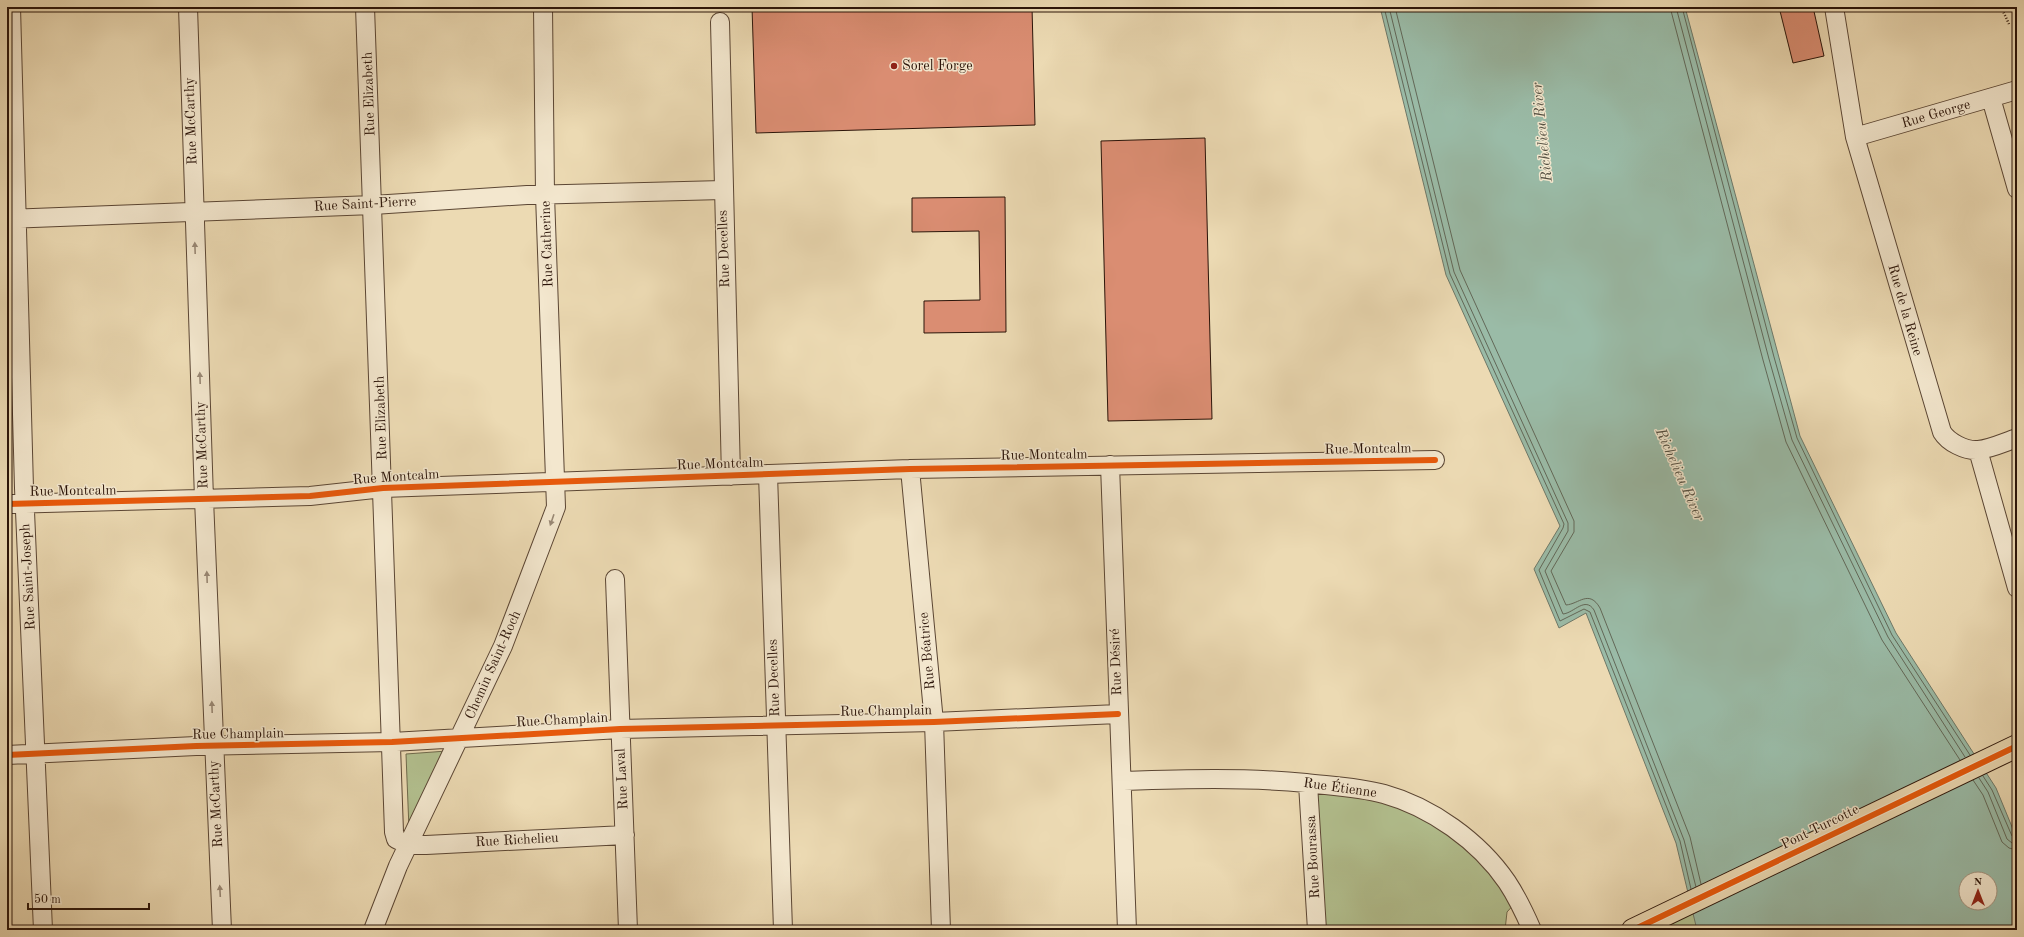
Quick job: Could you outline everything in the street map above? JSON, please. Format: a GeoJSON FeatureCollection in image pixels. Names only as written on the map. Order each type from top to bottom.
{"type":"FeatureCollection","features":[{"type":"Feature","properties":{"kind":"main road","name":"Pont Turcotte"},"geometry":{"type":"LineString","coordinates":[[1633,930],[2017,746]]}},
{"type":"Feature","properties":{"kind":"street","name":"Rue Saint-Joseph"},"geometry":{"type":"LineString","coordinates":[[11,7],[12,219],[44,930]]}},
{"type":"Feature","properties":{"kind":"street","name":"Rue McCarthy"},"geometry":{"type":"LineString","coordinates":[[188,7],[213,746],[222,930]]}},
{"type":"Feature","properties":{"kind":"street","name":"Rue Elizabeth"},"geometry":{"type":"LineString","coordinates":[[365,7],[394,832],[396,839],[408,845]]}},
{"type":"Feature","properties":{"kind":"street","name":"Rue Catherine"},"geometry":{"type":"LineString","coordinates":[[543,7],[546,195],[557,482]]}},
{"type":"Feature","properties":{"kind":"street","name":"Rue de la Reine"},"geometry":{"type":"LineString","coordinates":[[1834,7],[1855,137],[1942,432],[1948,439],[1958,445],[1978,450]]}},
{"type":"Feature","properties":{"kind":"street","name":"Rue Decelles"},"geometry":{"type":"LineString","coordinates":[[720,22],[730,476]]}},
{"type":"Feature","properties":{"kind":"street","name":"Rue George"},"geometry":{"type":"LineString","coordinates":[[1855,137],[2017,90]]}},
{"type":"Feature","properties":{"kind":"street"},"geometry":{"type":"LineString","coordinates":[[1991,98],[2017,189]]}},
{"type":"Feature","properties":{"kind":"street","name":"Rue Saint-Pierre"},"geometry":{"type":"LineString","coordinates":[[12,219],[373,205],[546,195],[723,190]]}},
{"type":"Feature","properties":{"kind":"street"},"geometry":{"type":"LineString","coordinates":[[2017,438],[1978,450],[2017,588]]}},
{"type":"Feature","properties":{"kind":"street","name":"Rue Montcalm"},"geometry":{"type":"LineString","coordinates":[[7,504],[204,500],[310,496],[383,488],[910,469],[1435,460]]}},
{"type":"Feature","properties":{"kind":"street","name":"Rue Désiré"},"geometry":{"type":"LineString","coordinates":[[1110,465],[1127,930]]}},
{"type":"Feature","properties":{"kind":"street","name":"Rue Béatrice"},"geometry":{"type":"LineString","coordinates":[[910,469],[934,722],[941,930]]}},
{"type":"Feature","properties":{"kind":"street","name":"Rue Decelles"},"geometry":{"type":"LineString","coordinates":[[768,474],[783,930]]}},
{"type":"Feature","properties":{"kind":"street","name":"Chemin Saint-Roch"},"geometry":{"type":"LineString","coordinates":[[373,930],[408,845],[503,646],[554,517],[557,482]]}},
{"type":"Feature","properties":{"kind":"street","name":"Rue Laval"},"geometry":{"type":"LineString","coordinates":[[615,579],[628,930]]}},
{"type":"Feature","properties":{"kind":"street","name":"Rue Champlain"},"geometry":{"type":"LineString","coordinates":[[7,755],[213,746],[392,742],[620,729],[934,722],[1118,714]]}},
{"type":"Feature","properties":{"kind":"street","name":"Rue Étienne"},"geometry":{"type":"LineString","coordinates":[[1122,781],[1229,778],[1346,787],[1384,794],[1407,802],[1454,828],[1479,849],[1507,882],[1518,900],[1532,930]]}},
{"type":"Feature","properties":{"kind":"street","name":"Rue Bourassa"},"geometry":{"type":"LineString","coordinates":[[1308,784],[1317,930]]}},
{"type":"Feature","properties":{"kind":"street","name":"Rue Richelieu"},"geometry":{"type":"LineString","coordinates":[[408,845],[625,835]]}},
{"type":"Feature","properties":{"kind":"path"},"geometry":{"type":"LineString","coordinates":[[2001,7],[2009,24]]}},
{"type":"Feature","properties":{"kind":"shaded area"},"geometry":{"type":"Polygon","coordinates":[[[447,751],[409,829],[406,754],[447,751]]]}},
{"type":"Feature","properties":{"kind":"shaded area"},"geometry":{"type":"Polygon","coordinates":[[[1308,784],[1431,815],[1518,900],[1507,912],[1505,930],[1317,930],[1308,784]]]}},
{"type":"Feature","properties":{"kind":"shaded area"},"geometry":{"type":"Polygon","coordinates":[[[1711,905],[1725,930],[1651,930],[1711,905]]]}},
{"type":"Feature","properties":{"kind":"water","name":"Richelieu River"},"geometry":{"type":"Polygon","coordinates":[[[1380,7],[1685,7],[1800,436],[1896,633],[1996,788],[2017,839],[2017,930],[1697,930],[1676,843],[1586,613],[1559,628],[1534,569],[1560,526],[1446,275],[1380,7]]]}},
{"type":"Feature","properties":{"kind":"building","name":"Sorel Forge"},"geometry":{"type":"Polygon","coordinates":[[[752,7],[1032,7],[1035,125],[756,133],[752,7]]]}},
{"type":"Feature","properties":{"kind":"building"},"geometry":{"type":"Polygon","coordinates":[[[1779,7],[1813,7],[1824,56],[1793,63],[1779,7]]]}},
{"type":"Feature","properties":{"kind":"building"},"geometry":{"type":"Polygon","coordinates":[[[1205,138],[1212,419],[1108,421],[1101,141],[1205,138]]]}},
{"type":"Feature","properties":{"kind":"building"},"geometry":{"type":"Polygon","coordinates":[[[1005,197],[1006,332],[924,333],[924,301],[980,300],[979,231],[912,232],[912,198],[1005,197]]]}},
{"type":"Feature","properties":{"kind":"cycle path"},"geometry":{"type":"LineString","coordinates":[[7,504],[310,496],[383,488],[910,469],[1435,460]]}},
{"type":"Feature","properties":{"kind":"cycle path"},"geometry":{"type":"LineString","coordinates":[[7,755],[196,746],[392,742],[620,729],[934,722],[1118,714]]}},
{"type":"Feature","properties":{"kind":"cycle path"},"geometry":{"type":"LineString","coordinates":[[1633,930],[2017,746]]}},
{"type":"Feature","properties":{"kind":"place","name":"Sorel Forge"},"geometry":{"type":"Point","coordinates":[894,66]}}]}
